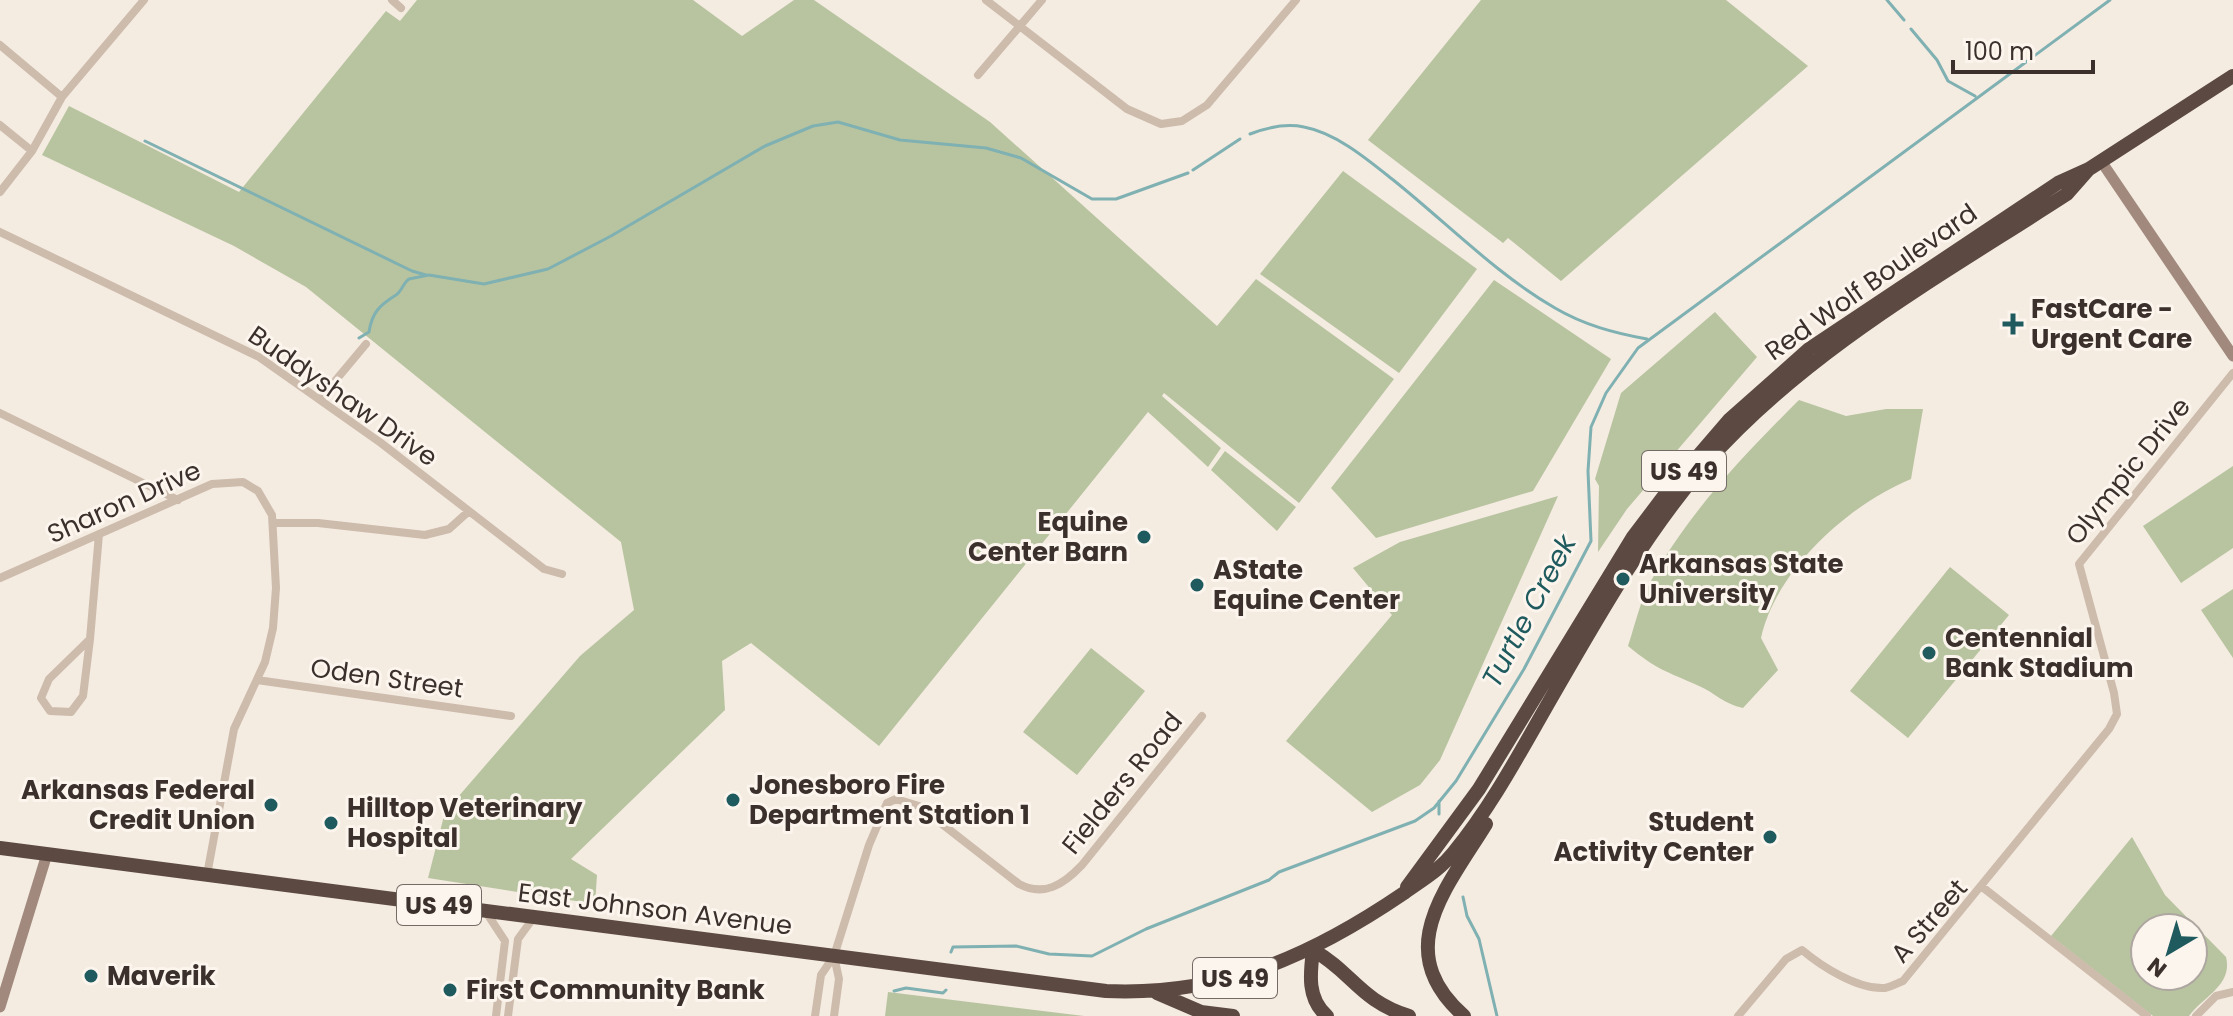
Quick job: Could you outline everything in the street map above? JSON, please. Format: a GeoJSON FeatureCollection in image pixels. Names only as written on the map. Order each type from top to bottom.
{"type":"FeatureCollection","features":[{"type":"Feature","properties":{"kind":"highway","name":"Red Wolf Boulevard"},"geometry":{"type":"LineString","coordinates":[[1403,893],[1479,789],[1633,537],[1729,420],[1809,349],[2058,183],[2095,165],[2233,76]]}},
{"type":"Feature","properties":{"kind":"highway","name":"Red Wolf Boulevard"},"geometry":{"type":"LineString","coordinates":[[971,974],[1106,991],[1153,991],[1235,978],[1313,950],[1358,925],[1432,875],[1452,855],[1501,786],[1656,525],[1734,433],[1835,346],[2067,194],[2095,165]]}},
{"type":"Feature","properties":{"kind":"highway"},"geometry":{"type":"LineString","coordinates":[[1464,1016],[1434,981],[1426,949],[1428,931],[1441,897],[1491,815],[1501,786]]}},
{"type":"Feature","properties":{"kind":"highway","name":"East Johnson Avenue"},"geometry":{"type":"LineString","coordinates":[[0,848],[971,974]]}},
{"type":"Feature","properties":{"kind":"highway"},"geometry":{"type":"LineString","coordinates":[[1327,1016],[1318,1008],[1312,992],[1313,950],[1331,960],[1372,1001],[1409,1016]]}},
{"type":"Feature","properties":{"kind":"highway"},"geometry":{"type":"LineString","coordinates":[[1153,991],[1201,1012],[1233,1016]]}},
{"type":"Feature","properties":{"kind":"street"},"geometry":{"type":"LineString","coordinates":[[0,192],[32,151],[62,97],[144,0]]}},
{"type":"Feature","properties":{"kind":"street"},"geometry":{"type":"LineString","coordinates":[[392,0],[401,8]]}},
{"type":"Feature","properties":{"kind":"street"},"geometry":{"type":"LineString","coordinates":[[986,0],[1137,116],[1161,124],[1182,121],[1207,105],[1296,0]]}},
{"type":"Feature","properties":{"kind":"street"},"geometry":{"type":"LineString","coordinates":[[978,75],[1042,0]]}},
{"type":"Feature","properties":{"kind":"street"},"geometry":{"type":"LineString","coordinates":[[0,45],[62,97]]}},
{"type":"Feature","properties":{"kind":"street"},"geometry":{"type":"LineString","coordinates":[[0,125],[32,151]]}},
{"type":"Feature","properties":{"kind":"street"},"geometry":{"type":"LineString","coordinates":[[2095,165],[2233,356]]}},
{"type":"Feature","properties":{"kind":"street","name":"Buddyshaw Drive"},"geometry":{"type":"LineString","coordinates":[[0,232],[244,349],[320,399],[544,569],[562,574]]}},
{"type":"Feature","properties":{"kind":"street"},"geometry":{"type":"LineString","coordinates":[[320,399],[366,344]]}},
{"type":"Feature","properties":{"kind":"street","name":"Olympic Drive"},"geometry":{"type":"LineString","coordinates":[[1981,886],[2109,729],[2117,714],[2083,586],[2080,561],[2233,373]]}},
{"type":"Feature","properties":{"kind":"street"},"geometry":{"type":"LineString","coordinates":[[0,413],[178,500]]}},
{"type":"Feature","properties":{"kind":"street","name":"Sharon Drive"},"geometry":{"type":"LineString","coordinates":[[0,578],[227,480],[243,482],[261,496],[273,523]]}},
{"type":"Feature","properties":{"kind":"street"},"geometry":{"type":"LineString","coordinates":[[207,875],[234,729],[257,680],[273,628],[276,588],[273,523],[318,523],[425,535],[449,529],[469,511]]}},
{"type":"Feature","properties":{"kind":"street"},"geometry":{"type":"LineString","coordinates":[[90,639],[44,685],[41,698],[50,711],[71,712],[83,696],[90,639],[99,534]]}},
{"type":"Feature","properties":{"kind":"street","name":"Oden Street"},"geometry":{"type":"LineString","coordinates":[[257,680],[511,716]]}},
{"type":"Feature","properties":{"kind":"street","name":"Fielders Road"},"geometry":{"type":"LineString","coordinates":[[834,956],[869,845],[887,803],[896,799],[909,800],[1019,884],[1045,891],[1070,878],[1082,865],[1202,716]]}},
{"type":"Feature","properties":{"kind":"street"},"geometry":{"type":"LineString","coordinates":[[0,1007],[47,854]]}},
{"type":"Feature","properties":{"kind":"street","name":"A Street"},"geometry":{"type":"LineString","coordinates":[[1738,1016],[1786,959],[1802,950],[1820,964],[1858,982],[1884,988],[1903,981],[1981,886],[2147,1016]]}},
{"type":"Feature","properties":{"kind":"street"},"geometry":{"type":"LineString","coordinates":[[486,911],[505,941],[496,1016]]}},
{"type":"Feature","properties":{"kind":"street"},"geometry":{"type":"LineString","coordinates":[[508,1016],[518,939],[534,917]]}},
{"type":"Feature","properties":{"kind":"street"},"geometry":{"type":"LineString","coordinates":[[815,1016],[821,975],[834,956]]}},
{"type":"Feature","properties":{"kind":"street"},"geometry":{"type":"LineString","coordinates":[[834,956],[839,979],[834,1016]]}},
{"type":"Feature","properties":{"kind":"street"},"geometry":{"type":"LineString","coordinates":[[2196,1016],[2216,996],[2233,992]]}},
{"type":"Feature","properties":{"kind":"green space"},"geometry":{"type":"Polygon","coordinates":[[[417,0],[693,0],[742,36],[794,0],[814,0],[990,122],[1217,326],[1256,279],[1394,379],[1299,503],[1164,393],[1162,396],[1221,448],[1208,467],[1148,412],[879,746],[751,643],[722,661],[725,710],[571,859],[597,875],[595,904],[428,878],[445,812],[580,656],[634,610],[621,542],[306,287],[234,246],[42,155],[69,106],[239,192],[386,11],[400,21],[417,0]]]}},
{"type":"Feature","properties":{"kind":"green space"},"geometry":{"type":"Polygon","coordinates":[[[1481,0],[1726,0],[1808,66],[1561,281],[1508,238],[1503,243],[1368,140],[1481,0]]]}},
{"type":"Feature","properties":{"kind":"green space"},"geometry":{"type":"Polygon","coordinates":[[[1343,171],[1477,269],[1399,373],[1260,274],[1343,171]]]}},
{"type":"Feature","properties":{"kind":"green space"},"geometry":{"type":"Polygon","coordinates":[[[1494,280],[1611,359],[1533,491],[1376,538],[1331,488],[1494,280]]]}},
{"type":"Feature","properties":{"kind":"green space"},"geometry":{"type":"Polygon","coordinates":[[[1715,312],[1757,357],[1627,509],[1598,552],[1599,486],[1595,479],[1621,393],[1715,312]]]}},
{"type":"Feature","properties":{"kind":"green space"},"geometry":{"type":"Polygon","coordinates":[[[1799,400],[1846,416],[1886,409],[1923,409],[1911,479],[1863,505],[1840,523],[1798,565],[1782,588],[1761,638],[1778,670],[1743,708],[1662,669],[1628,646],[1647,589],[1682,531],[1738,463],[1799,400]]]}},
{"type":"Feature","properties":{"kind":"green space"},"geometry":{"type":"Polygon","coordinates":[[[1225,451],[1296,507],[1277,531],[1211,470],[1225,451]]]}},
{"type":"Feature","properties":{"kind":"green space"},"geometry":{"type":"Polygon","coordinates":[[[2233,466],[2233,548],[2181,583],[2143,526],[2233,466]]]}},
{"type":"Feature","properties":{"kind":"green space"},"geometry":{"type":"Polygon","coordinates":[[[1558,496],[1440,760],[1420,785],[1372,812],[1286,741],[1392,615],[1353,568],[1400,542],[1558,496]]]}},
{"type":"Feature","properties":{"kind":"green space","name":"Centennial Bank Stadium"},"geometry":{"type":"Polygon","coordinates":[[[1950,567],[2009,615],[1908,738],[1850,691],[1950,567]]]}},
{"type":"Feature","properties":{"kind":"green space"},"geometry":{"type":"Polygon","coordinates":[[[2233,589],[2233,658],[2201,610],[2233,589]]]}},
{"type":"Feature","properties":{"kind":"green space"},"geometry":{"type":"Polygon","coordinates":[[[1091,648],[1145,691],[1077,775],[1023,732],[1091,648]]]}},
{"type":"Feature","properties":{"kind":"green space"},"geometry":{"type":"Polygon","coordinates":[[[2132,837],[2165,895],[2182,912],[2129,912],[2129,992],[2209,992],[2209,940],[2226,957],[2227,967],[2221,983],[2189,1016],[2153,1016],[2051,936],[2132,837]]]}},
{"type":"Feature","properties":{"kind":"green space"},"geometry":{"type":"Polygon","coordinates":[[[888,992],[1084,1016],[885,1016],[888,992]]]}},
{"type":"Feature","properties":{"kind":"waterway"},"geometry":{"type":"LineString","coordinates":[[1887,0],[1904,20]]}},
{"type":"Feature","properties":{"kind":"waterway","name":"Turtle Creek"},"geometry":{"type":"LineString","coordinates":[[951,952],[953,947],[1016,946],[1049,954],[1092,956],[1146,929],[1269,880],[1279,872],[1415,821],[1434,808],[1456,781],[1524,669],[1591,541],[1588,471],[1591,427],[1606,393],[1638,348],[2110,0]]}},
{"type":"Feature","properties":{"kind":"waterway"},"geometry":{"type":"LineString","coordinates":[[1911,29],[1937,60],[1948,81],[1975,96]]}},
{"type":"Feature","properties":{"kind":"waterway"},"geometry":{"type":"LineString","coordinates":[[359,338],[369,332],[378,310],[409,279],[429,275],[484,284],[548,269],[765,146],[813,126],[838,122],[900,140],[986,148],[1021,158],[1092,199],[1116,199],[1188,173]]}},
{"type":"Feature","properties":{"kind":"waterway"},"geometry":{"type":"LineString","coordinates":[[1250,134],[1290,125],[1328,135],[1362,155],[1492,264],[1533,294],[1588,324],[1647,339]]}},
{"type":"Feature","properties":{"kind":"waterway"},"geometry":{"type":"LineString","coordinates":[[1193,170],[1240,139]]}},
{"type":"Feature","properties":{"kind":"waterway"},"geometry":{"type":"LineString","coordinates":[[145,141],[412,271],[426,275]]}},
{"type":"Feature","properties":{"kind":"waterway","name":"Turtle Creek"},"geometry":{"type":"LineString","coordinates":[[1439,801],[1439,814]]}},
{"type":"Feature","properties":{"kind":"waterway"},"geometry":{"type":"LineString","coordinates":[[1463,897],[1467,916],[1479,939],[1497,1016]]}},
{"type":"Feature","properties":{"kind":"waterway","name":"Turtle Creek"},"geometry":{"type":"LineString","coordinates":[[894,991],[906,988],[943,993],[946,990]]}},
{"type":"Feature","properties":{"kind":"place","name":"FastCare - Urgent Care"},"geometry":{"type":"Point","coordinates":[2013,324]}},
{"type":"Feature","properties":{"kind":"place","name":"Equine Center Barn"},"geometry":{"type":"Point","coordinates":[1144,537]}},
{"type":"Feature","properties":{"kind":"place","name":"Arkansas State University"},"geometry":{"type":"Point","coordinates":[1623,579]}},
{"type":"Feature","properties":{"kind":"place","name":"AState Equine Center"},"geometry":{"type":"Point","coordinates":[1197,585]}},
{"type":"Feature","properties":{"kind":"place","name":"Centennial Bank Stadium"},"geometry":{"type":"Point","coordinates":[1929,653]}},
{"type":"Feature","properties":{"kind":"place","name":"Jonesboro Fire Department Station 1"},"geometry":{"type":"Point","coordinates":[733,800]}},
{"type":"Feature","properties":{"kind":"place","name":"Arkansas Federal Credit Union"},"geometry":{"type":"Point","coordinates":[271,805]}},
{"type":"Feature","properties":{"kind":"place","name":"Hilltop Veterinary Hospital"},"geometry":{"type":"Point","coordinates":[331,823]}},
{"type":"Feature","properties":{"kind":"place","name":"Student Activity Center"},"geometry":{"type":"Point","coordinates":[1770,837]}},
{"type":"Feature","properties":{"kind":"place","name":"Maverik"},"geometry":{"type":"Point","coordinates":[91,976]}},
{"type":"Feature","properties":{"kind":"place","name":"First Community Bank"},"geometry":{"type":"Point","coordinates":[450,990]}}]}
